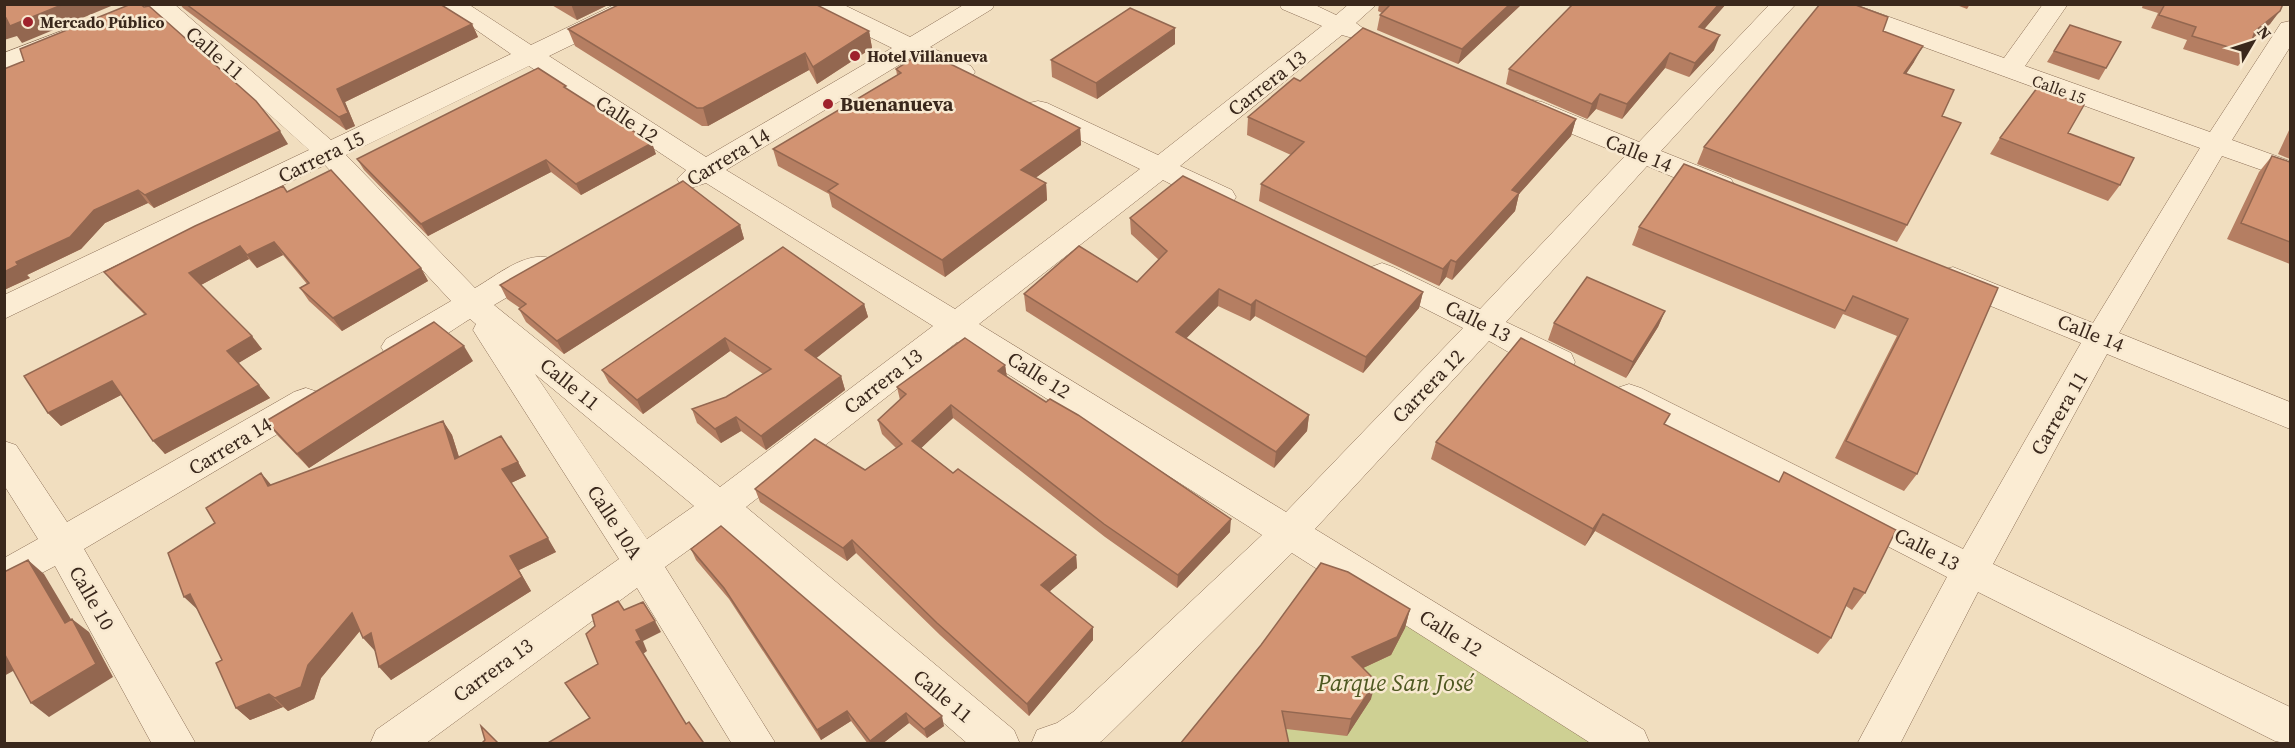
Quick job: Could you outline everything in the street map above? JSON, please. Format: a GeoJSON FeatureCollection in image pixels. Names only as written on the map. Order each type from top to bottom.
{"type":"FeatureCollection","features":[{"type":"Feature","properties":{"kind":"street","name":"Calle 12"},"geometry":{"type":"LineString","coordinates":[[451,4],[706,170],[1629,744]]}},
{"type":"Feature","properties":{"kind":"street","name":"Carrera 15"},"geometry":{"type":"LineString","coordinates":[[4,308],[637,4]]}},
{"type":"Feature","properties":{"kind":"street"},"geometry":{"type":"LineString","coordinates":[[822,4],[1244,208]]}},
{"type":"Feature","properties":{"kind":"street","name":"Carrera 14"},"geometry":{"type":"LineString","coordinates":[[666,193],[983,4]]}},
{"type":"Feature","properties":{"kind":"street"},"geometry":{"type":"LineString","coordinates":[[1291,4],[1382,44]]}},
{"type":"Feature","properties":{"kind":"street","name":"Carrera 13"},"geometry":{"type":"LineString","coordinates":[[391,744],[720,507],[1160,168],[1365,4]]}},
{"type":"Feature","properties":{"kind":"street","name":"Carrera 12"},"geometry":{"type":"LineString","coordinates":[[1052,744],[1066,741],[1088,726],[1289,532],[1486,325],[1640,154],[1784,4]]}},
{"type":"Feature","properties":{"kind":"street","name":"Calle 15"},"geometry":{"type":"LineString","coordinates":[[1829,4],[2290,171]]}},
{"type":"Feature","properties":{"kind":"street"},"geometry":{"type":"LineString","coordinates":[[2008,70],[2056,4]]}},
{"type":"Feature","properties":{"kind":"street","name":"Calle 11"},"geometry":{"type":"LineString","coordinates":[[146,6],[329,153],[471,303],[720,507],[1000,743]]}},
{"type":"Feature","properties":{"kind":"street"},"geometry":{"type":"LineString","coordinates":[[4,62],[91,27]]}},
{"type":"Feature","properties":{"kind":"street","name":"Carrera 11"},"geometry":{"type":"LineString","coordinates":[[1878,744],[1969,570],[2101,337],[2214,144],[2290,28]]}},
{"type":"Feature","properties":{"kind":"street","name":"Calle 14"},"geometry":{"type":"LineString","coordinates":[[1511,99],[1750,198]]}},
{"type":"Feature","properties":{"kind":"street"},"geometry":{"type":"LineString","coordinates":[[369,364],[563,251]]}},
{"type":"Feature","properties":{"kind":"street","name":"Calle 13"},"geometry":{"type":"LineString","coordinates":[[1360,264],[1486,325],[1969,570],[2290,727]]}},
{"type":"Feature","properties":{"kind":"street","name":"Calle 14"},"geometry":{"type":"LineString","coordinates":[[1926,267],[2290,416]]}},
{"type":"Feature","properties":{"kind":"street","name":"Calle 10A"},"geometry":{"type":"LineString","coordinates":[[471,303],[642,563],[755,744]]}},
{"type":"Feature","properties":{"kind":"street","name":"Carrera 14"},"geometry":{"type":"LineString","coordinates":[[4,577],[328,388]]}},
{"type":"Feature","properties":{"kind":"street","name":"Calle 10"},"geometry":{"type":"LineString","coordinates":[[4,455],[62,545],[175,744]]}},
{"type":"Feature","properties":{"kind":"green space","name":"Parque San José"},"geometry":{"type":"Polygon","coordinates":[[[1381,600],[1609,744],[1268,744],[1381,600]]]}},
{"type":"Feature","properties":{"kind":"building"},"geometry":{"type":"Polygon","coordinates":[[[4,4],[64,4],[10,26],[6,18],[4,19],[4,4]]]}},
{"type":"Feature","properties":{"kind":"building"},"geometry":{"type":"Polygon","coordinates":[[[131,4],[149,6],[256,101],[280,131],[145,195],[138,190],[94,210],[70,237],[16,262],[18,265],[4,272],[4,69],[24,61],[20,49],[131,4]]]}},
{"type":"Feature","properties":{"kind":"building"},"geometry":{"type":"Polygon","coordinates":[[[186,4],[440,4],[472,24],[337,89],[348,113],[339,117],[186,4]]]}},
{"type":"Feature","properties":{"kind":"building"},"geometry":{"type":"Polygon","coordinates":[[[620,4],[815,4],[869,31],[813,67],[805,53],[703,108],[697,108],[568,29],[620,4]]]}},
{"type":"Feature","properties":{"kind":"building"},"geometry":{"type":"Polygon","coordinates":[[[1391,4],[1510,4],[1462,49],[1380,15],[1391,4]]]}},
{"type":"Feature","properties":{"kind":"building"},"geometry":{"type":"Polygon","coordinates":[[[1573,4],[1719,4],[1699,27],[1720,35],[1695,63],[1670,53],[1627,104],[1600,94],[1592,104],[1509,69],[1573,4]]]}},
{"type":"Feature","properties":{"kind":"building"},"geometry":{"type":"Polygon","coordinates":[[[1820,4],[1853,4],[1888,17],[1883,31],[1923,46],[1904,73],[1954,90],[1942,116],[1961,123],[1907,225],[1704,147],[1820,4]]]}},
{"type":"Feature","properties":{"kind":"building"},"geometry":{"type":"Polygon","coordinates":[[[2165,4],[2283,4],[2280,11],[2255,31],[2248,53],[2192,36],[2196,27],[2159,15],[2165,4]]]}},
{"type":"Feature","properties":{"kind":"building"},"geometry":{"type":"Polygon","coordinates":[[[1130,8],[1175,28],[1096,83],[1051,60],[1130,8]]]}},
{"type":"Feature","properties":{"kind":"building"},"geometry":{"type":"Polygon","coordinates":[[[2070,25],[2121,42],[2106,68],[2054,51],[2070,25]]]}},
{"type":"Feature","properties":{"kind":"building"},"geometry":{"type":"Polygon","coordinates":[[[1363,28],[1576,119],[1512,190],[1519,193],[1456,262],[1451,260],[1443,269],[1261,184],[1304,142],[1248,117],[1294,78],[1300,81],[1363,28]]]}},
{"type":"Feature","properties":{"kind":"building"},"geometry":{"type":"Polygon","coordinates":[[[924,51],[1080,128],[1021,170],[1046,183],[942,260],[828,191],[838,184],[773,149],[901,73],[896,69],[924,51]]]}},
{"type":"Feature","properties":{"kind":"building"},"geometry":{"type":"Polygon","coordinates":[[[538,68],[652,143],[576,184],[546,160],[421,224],[357,159],[538,68]]]}},
{"type":"Feature","properties":{"kind":"building"},"geometry":{"type":"Polygon","coordinates":[[[2037,88],[2084,105],[2068,133],[2134,158],[2120,185],[2000,138],[2037,88]]]}},
{"type":"Feature","properties":{"kind":"building"},"geometry":{"type":"Polygon","coordinates":[[[2272,156],[2290,162],[2290,242],[2241,223],[2272,156]]]}},
{"type":"Feature","properties":{"kind":"building"},"geometry":{"type":"Polygon","coordinates":[[[1684,164],[1998,288],[1917,474],[1846,441],[1908,319],[1853,296],[1845,311],[1639,227],[1684,164]]]}},
{"type":"Feature","properties":{"kind":"building"},"geometry":{"type":"Polygon","coordinates":[[[331,170],[421,268],[333,318],[300,288],[309,283],[274,242],[247,255],[240,246],[189,273],[252,336],[227,351],[259,385],[153,441],[112,381],[48,413],[24,376],[146,314],[104,272],[195,226],[283,186],[287,192],[331,170]]]}},
{"type":"Feature","properties":{"kind":"building"},"geometry":{"type":"Polygon","coordinates":[[[1183,176],[1423,292],[1366,357],[1256,300],[1251,305],[1219,289],[1176,332],[1309,415],[1276,452],[1024,294],[1079,246],[1137,282],[1167,251],[1130,218],[1183,176]]]}},
{"type":"Feature","properties":{"kind":"building"},"geometry":{"type":"Polygon","coordinates":[[[683,181],[740,225],[557,341],[519,309],[526,304],[500,285],[683,181]]]}},
{"type":"Feature","properties":{"kind":"building"},"geometry":{"type":"Polygon","coordinates":[[[783,247],[864,304],[805,350],[841,376],[761,436],[736,417],[715,429],[692,409],[726,397],[771,369],[725,338],[637,400],[602,370],[783,247]]]}},
{"type":"Feature","properties":{"kind":"building"},"geometry":{"type":"Polygon","coordinates":[[[1587,277],[1665,311],[1633,362],[1554,323],[1587,277]]]}},
{"type":"Feature","properties":{"kind":"building"},"geometry":{"type":"Polygon","coordinates":[[[434,322],[464,346],[297,454],[266,421],[434,322]]]}},
{"type":"Feature","properties":{"kind":"building"},"geometry":{"type":"Polygon","coordinates":[[[965,338],[1005,365],[998,371],[1046,402],[1050,399],[1078,415],[1231,519],[1178,575],[1104,524],[951,405],[912,441],[953,473],[958,469],[1076,555],[1041,585],[1093,627],[1027,704],[937,623],[852,540],[843,548],[755,489],[815,439],[865,470],[902,444],[878,420],[906,394],[897,387],[965,338]]]}},
{"type":"Feature","properties":{"kind":"building"},"geometry":{"type":"Polygon","coordinates":[[[1521,338],[1670,414],[1664,424],[1779,482],[1784,472],[1896,530],[1865,593],[1854,588],[1831,638],[1603,514],[1593,529],[1436,442],[1521,338]]]}},
{"type":"Feature","properties":{"kind":"building"},"geometry":{"type":"Polygon","coordinates":[[[443,421],[455,459],[501,436],[518,462],[502,469],[548,538],[510,556],[522,577],[379,667],[371,633],[363,638],[352,613],[308,665],[301,687],[275,698],[269,694],[236,708],[216,663],[222,660],[190,594],[184,597],[168,553],[215,523],[206,508],[261,473],[268,486],[443,421]]]}},
{"type":"Feature","properties":{"kind":"building"},"geometry":{"type":"Polygon","coordinates":[[[721,526],[942,716],[924,729],[906,713],[870,741],[847,711],[817,730],[724,588],[691,549],[721,526]]]}},
{"type":"Feature","properties":{"kind":"building"},"geometry":{"type":"Polygon","coordinates":[[[28,560],[65,623],[72,619],[96,664],[31,703],[4,653],[4,572],[28,560]]]}},
{"type":"Feature","properties":{"kind":"building"},"geometry":{"type":"Polygon","coordinates":[[[1321,563],[1348,572],[1410,609],[1397,637],[1352,657],[1376,681],[1351,719],[1282,711],[1289,744],[1180,744],[1261,645],[1321,563]]]}},
{"type":"Feature","properties":{"kind":"building"},"geometry":{"type":"Polygon","coordinates":[[[618,601],[624,610],[643,602],[655,621],[636,630],[641,640],[636,642],[686,724],[689,722],[704,744],[546,744],[590,718],[565,683],[598,664],[586,634],[595,626],[592,615],[618,601]]]}},
{"type":"Feature","properties":{"kind":"building"},"geometry":{"type":"Polygon","coordinates":[[[481,726],[499,744],[481,744],[485,740],[481,726]]]}},
{"type":"Feature","properties":{"kind":"place","name":"Mercado Público"},"geometry":{"type":"Point","coordinates":[28,22]}},
{"type":"Feature","properties":{"kind":"place","name":"Hotel Villanueva"},"geometry":{"type":"Point","coordinates":[855,56]}},
{"type":"Feature","properties":{"kind":"place","name":"Buenanueva"},"geometry":{"type":"Point","coordinates":[828,104]}}]}
